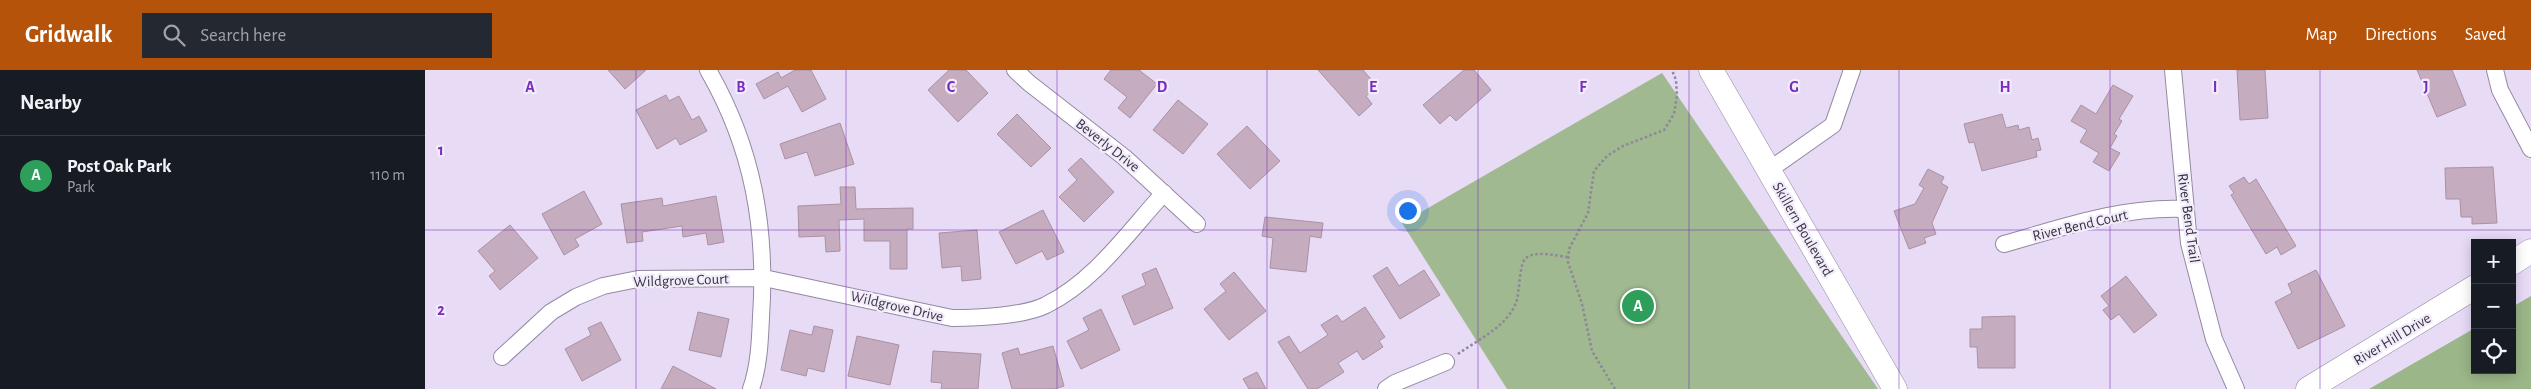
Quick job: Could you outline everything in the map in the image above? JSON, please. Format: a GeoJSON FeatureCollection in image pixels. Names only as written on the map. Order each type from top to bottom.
{"type":"FeatureCollection","features":[{"type":"Feature","properties":{"kind":"street"},"geometry":{"type":"LineString","coordinates":[[708,70],[737,130],[750,172],[759,213],[764,278],[759,351],[751,389]]}},
{"type":"Feature","properties":{"kind":"street","name":"Beverly Drive"},"geometry":{"type":"LineString","coordinates":[[1015,70],[1124,157],[1197,224]]}},
{"type":"Feature","properties":{"kind":"street","name":"Skillern Boulevard"},"geometry":{"type":"LineString","coordinates":[[1711,70],[1895,389]]}},
{"type":"Feature","properties":{"kind":"street"},"geometry":{"type":"LineString","coordinates":[[1769,170],[1833,125],[1852,70]]}},
{"type":"Feature","properties":{"kind":"street","name":"River Bend Trail"},"geometry":{"type":"LineString","coordinates":[[2173,70],[2189,242],[2214,339],[2236,389]]}},
{"type":"Feature","properties":{"kind":"street"},"geometry":{"type":"LineString","coordinates":[[2495,70],[2500,90],[2531,149]]}},
{"type":"Feature","properties":{"kind":"street","name":"Wildgrove Drive"},"geometry":{"type":"LineString","coordinates":[[764,278],[951,318],[982,318],[1045,306],[1080,282],[1109,256],[1165,193]]}},
{"type":"Feature","properties":{"kind":"street","name":"River Bend Court"},"geometry":{"type":"LineString","coordinates":[[2004,244],[2108,215],[2165,208],[2185,209]]}},
{"type":"Feature","properties":{"kind":"street"},"geometry":{"type":"LineString","coordinates":[[2516,260],[2531,251]]}},
{"type":"Feature","properties":{"kind":"street","name":"Wildgrove Court"},"geometry":{"type":"LineString","coordinates":[[502,357],[551,312],[576,297],[603,286],[637,279],[764,278]]}},
{"type":"Feature","properties":{"kind":"street","name":"River Hill Drive"},"geometry":{"type":"LineString","coordinates":[[2308,389],[2471,289]]}},
{"type":"Feature","properties":{"kind":"street"},"geometry":{"type":"LineString","coordinates":[[1386,389],[1395,383],[1446,362]]}},
{"type":"Feature","properties":{"kind":"path"},"geometry":{"type":"LineString","coordinates":[[1615,389],[1592,351],[1569,257],[1569,249],[1588,213],[1594,171],[1607,156],[1623,146],[1664,130],[1674,114],[1677,88],[1672,70]]}},
{"type":"Feature","properties":{"kind":"path"},"geometry":{"type":"LineString","coordinates":[[1446,362],[1492,331],[1506,318],[1516,302],[1522,262],[1526,257],[1541,255],[1569,257]]}},
{"type":"Feature","properties":{"kind":"green space"},"geometry":{"type":"Polygon","coordinates":[[[1662,73],[1878,389],[1507,389],[1402,223],[1662,73]]]}},
{"type":"Feature","properties":{"kind":"green space"},"geometry":{"type":"Polygon","coordinates":[[[2531,296],[2531,389],[2369,389],[2471,330],[2471,374],[2516,374],[2516,305],[2531,296]]]}},
{"type":"Feature","properties":{"kind":"building"},"geometry":{"type":"Polygon","coordinates":[[[608,70],[646,70],[625,89],[608,70]]]}},
{"type":"Feature","properties":{"kind":"building"},"geometry":{"type":"Polygon","coordinates":[[[795,70],[811,70],[826,99],[802,112],[788,86],[764,99],[756,84],[778,72],[781,78],[795,70]]]}},
{"type":"Feature","properties":{"kind":"building"},"geometry":{"type":"Polygon","coordinates":[[[949,70],[966,70],[988,93],[958,122],[928,90],[949,70]]]}},
{"type":"Feature","properties":{"kind":"building"},"geometry":{"type":"Polygon","coordinates":[[[1111,70],[1139,70],[1157,84],[1130,118],[1118,108],[1127,97],[1104,79],[1111,70]]]}},
{"type":"Feature","properties":{"kind":"building"},"geometry":{"type":"Polygon","coordinates":[[[1318,70],[1363,70],[1377,86],[1366,96],[1372,104],[1359,116],[1318,70]]]}},
{"type":"Feature","properties":{"kind":"building"},"geometry":{"type":"Polygon","coordinates":[[[1464,70],[1474,70],[1491,90],[1456,121],[1450,115],[1440,124],[1423,105],[1464,70]]]}},
{"type":"Feature","properties":{"kind":"building"},"geometry":{"type":"Polygon","coordinates":[[[2237,70],[2265,70],[2268,118],[2240,120],[2237,70]]]}},
{"type":"Feature","properties":{"kind":"building"},"geometry":{"type":"Polygon","coordinates":[[[2417,70],[2452,70],[2466,105],[2437,117],[2417,70]]]}},
{"type":"Feature","properties":{"kind":"building"},"geometry":{"type":"Polygon","coordinates":[[[2113,85],[2133,96],[2119,119],[2122,121],[2114,134],[2117,136],[2110,148],[2120,153],[2109,171],[2093,162],[2099,153],[2080,142],[2087,130],[2071,121],[2081,105],[2096,114],[2113,85]]]}},
{"type":"Feature","properties":{"kind":"building"},"geometry":{"type":"Polygon","coordinates":[[[666,95],[669,101],[679,96],[692,120],[699,116],[707,131],[680,145],[676,138],[657,149],[636,110],[666,95]]]}},
{"type":"Feature","properties":{"kind":"building"},"geometry":{"type":"Polygon","coordinates":[[[1178,100],[1208,124],[1183,154],[1153,130],[1178,100]]]}},
{"type":"Feature","properties":{"kind":"building"},"geometry":{"type":"Polygon","coordinates":[[[1017,114],[1051,148],[1031,167],[997,134],[1017,114]]]}},
{"type":"Feature","properties":{"kind":"building"},"geometry":{"type":"Polygon","coordinates":[[[2002,114],[2006,128],[2018,125],[2019,130],[2029,127],[2032,140],[2038,138],[2041,150],[2036,151],[2037,157],[1982,171],[1974,142],[1969,143],[1964,124],[2002,114]]]}},
{"type":"Feature","properties":{"kind":"building"},"geometry":{"type":"Polygon","coordinates":[[[840,123],[854,164],[815,176],[807,152],[785,159],[780,144],[840,123]]]}},
{"type":"Feature","properties":{"kind":"building"},"geometry":{"type":"Polygon","coordinates":[[[1247,126],[1280,161],[1250,189],[1217,154],[1247,126]]]}},
{"type":"Feature","properties":{"kind":"building"},"geometry":{"type":"Polygon","coordinates":[[[1081,158],[1114,192],[1084,222],[1059,197],[1077,180],[1068,170],[1081,158]]]}},
{"type":"Feature","properties":{"kind":"building"},"geometry":{"type":"Polygon","coordinates":[[[2493,167],[2497,223],[2472,224],[2472,217],[2461,217],[2460,199],[2446,199],[2445,168],[2493,167]]]}},
{"type":"Feature","properties":{"kind":"building"},"geometry":{"type":"Polygon","coordinates":[[[1928,169],[1944,177],[1941,183],[1948,187],[1932,223],[1936,234],[1924,238],[1926,243],[1909,249],[1894,211],[1915,204],[1924,188],[1919,185],[1928,169]]]}},
{"type":"Feature","properties":{"kind":"building"},"geometry":{"type":"Polygon","coordinates":[[[2244,177],[2249,184],[2256,179],[2296,246],[2281,255],[2277,247],[2266,254],[2231,195],[2234,193],[2229,186],[2244,177]]]}},
{"type":"Feature","properties":{"kind":"building"},"geometry":{"type":"Polygon","coordinates":[[[840,187],[855,187],[856,209],[913,208],[913,229],[907,229],[907,269],[890,269],[890,241],[864,241],[864,219],[839,220],[840,251],[826,252],[825,236],[799,237],[798,206],[841,204],[840,187]]]}},
{"type":"Feature","properties":{"kind":"building"},"geometry":{"type":"Polygon","coordinates":[[[584,191],[602,224],[575,239],[579,246],[564,255],[542,214],[584,191]]]}},
{"type":"Feature","properties":{"kind":"building"},"geometry":{"type":"Polygon","coordinates":[[[716,196],[724,242],[708,245],[706,233],[683,237],[682,226],[642,232],[643,241],[627,243],[621,204],[662,198],[663,206],[716,196]]]}},
{"type":"Feature","properties":{"kind":"building"},"geometry":{"type":"Polygon","coordinates":[[[1043,210],[1064,252],[1047,260],[1042,251],[1016,264],[999,232],[1043,210]]]}},
{"type":"Feature","properties":{"kind":"building"},"geometry":{"type":"Polygon","coordinates":[[[1265,217],[1323,223],[1321,238],[1310,236],[1306,272],[1270,268],[1273,238],[1262,236],[1265,217]]]}},
{"type":"Feature","properties":{"kind":"building"},"geometry":{"type":"Polygon","coordinates":[[[510,225],[538,258],[500,290],[489,276],[495,271],[478,251],[510,225]]]}},
{"type":"Feature","properties":{"kind":"building"},"geometry":{"type":"Polygon","coordinates":[[[977,230],[981,279],[962,281],[961,266],[942,268],[939,233],[977,230]]]}},
{"type":"Feature","properties":{"kind":"building"},"geometry":{"type":"Polygon","coordinates":[[[1387,267],[1399,286],[1424,270],[1440,295],[1400,319],[1373,276],[1387,267]]]}},
{"type":"Feature","properties":{"kind":"building"},"geometry":{"type":"Polygon","coordinates":[[[1156,268],[1173,308],[1134,325],[1122,296],[1146,285],[1142,274],[1156,268]]]}},
{"type":"Feature","properties":{"kind":"building"},"geometry":{"type":"Polygon","coordinates":[[[2316,270],[2345,326],[2298,349],[2275,302],[2292,293],[2288,284],[2316,270]]]}},
{"type":"Feature","properties":{"kind":"building"},"geometry":{"type":"Polygon","coordinates":[[[1234,272],[1266,311],[1229,340],[1204,309],[1226,291],[1220,284],[1234,272]]]}},
{"type":"Feature","properties":{"kind":"building"},"geometry":{"type":"Polygon","coordinates":[[[2126,276],[2157,315],[2134,333],[2119,314],[2111,320],[2103,310],[2109,306],[2101,296],[2126,276]]]}},
{"type":"Feature","properties":{"kind":"building"},"geometry":{"type":"Polygon","coordinates":[[[1365,307],[1385,337],[1379,341],[1383,347],[1363,360],[1357,351],[1338,363],[1344,372],[1317,389],[1308,389],[1278,342],[1289,336],[1300,353],[1328,335],[1321,325],[1337,315],[1342,322],[1365,307]]]}},
{"type":"Feature","properties":{"kind":"building"},"geometry":{"type":"Polygon","coordinates":[[[1101,309],[1120,350],[1081,369],[1067,341],[1089,330],[1083,318],[1101,309]]]}},
{"type":"Feature","properties":{"kind":"building"},"geometry":{"type":"Polygon","coordinates":[[[698,312],[729,319],[721,357],[689,350],[698,312]]]}},
{"type":"Feature","properties":{"kind":"building"},"geometry":{"type":"Polygon","coordinates":[[[2015,316],[2015,368],[1978,368],[1977,347],[1970,347],[1970,329],[1982,329],[1982,317],[2015,316]]]}},
{"type":"Feature","properties":{"kind":"building"},"geometry":{"type":"Polygon","coordinates":[[[601,322],[621,360],[582,381],[565,349],[591,335],[588,328],[601,322]]]}},
{"type":"Feature","properties":{"kind":"building"},"geometry":{"type":"Polygon","coordinates":[[[814,326],[833,330],[824,372],[808,368],[806,376],[781,370],[790,330],[812,335],[814,326]]]}},
{"type":"Feature","properties":{"kind":"building"},"geometry":{"type":"Polygon","coordinates":[[[857,336],[899,345],[890,385],[848,376],[857,336]]]}},
{"type":"Feature","properties":{"kind":"building"},"geometry":{"type":"Polygon","coordinates":[[[1053,346],[1064,386],[1054,389],[1012,389],[1002,353],[1018,348],[1020,355],[1053,346]]]}},
{"type":"Feature","properties":{"kind":"building"},"geometry":{"type":"Polygon","coordinates":[[[933,351],[981,354],[978,389],[941,389],[942,383],[931,382],[933,351]]]}},
{"type":"Feature","properties":{"kind":"building"},"geometry":{"type":"Polygon","coordinates":[[[673,366],[690,375],[716,389],[661,389],[673,366]]]}},
{"type":"Feature","properties":{"kind":"building"},"geometry":{"type":"Polygon","coordinates":[[[1257,372],[1266,389],[1249,389],[1243,379],[1257,372]]]}},
{"type":"Feature","properties":{"kind":"place","name":"Post Oak Park"},"geometry":{"type":"Point","coordinates":[1638,306]}}]}
